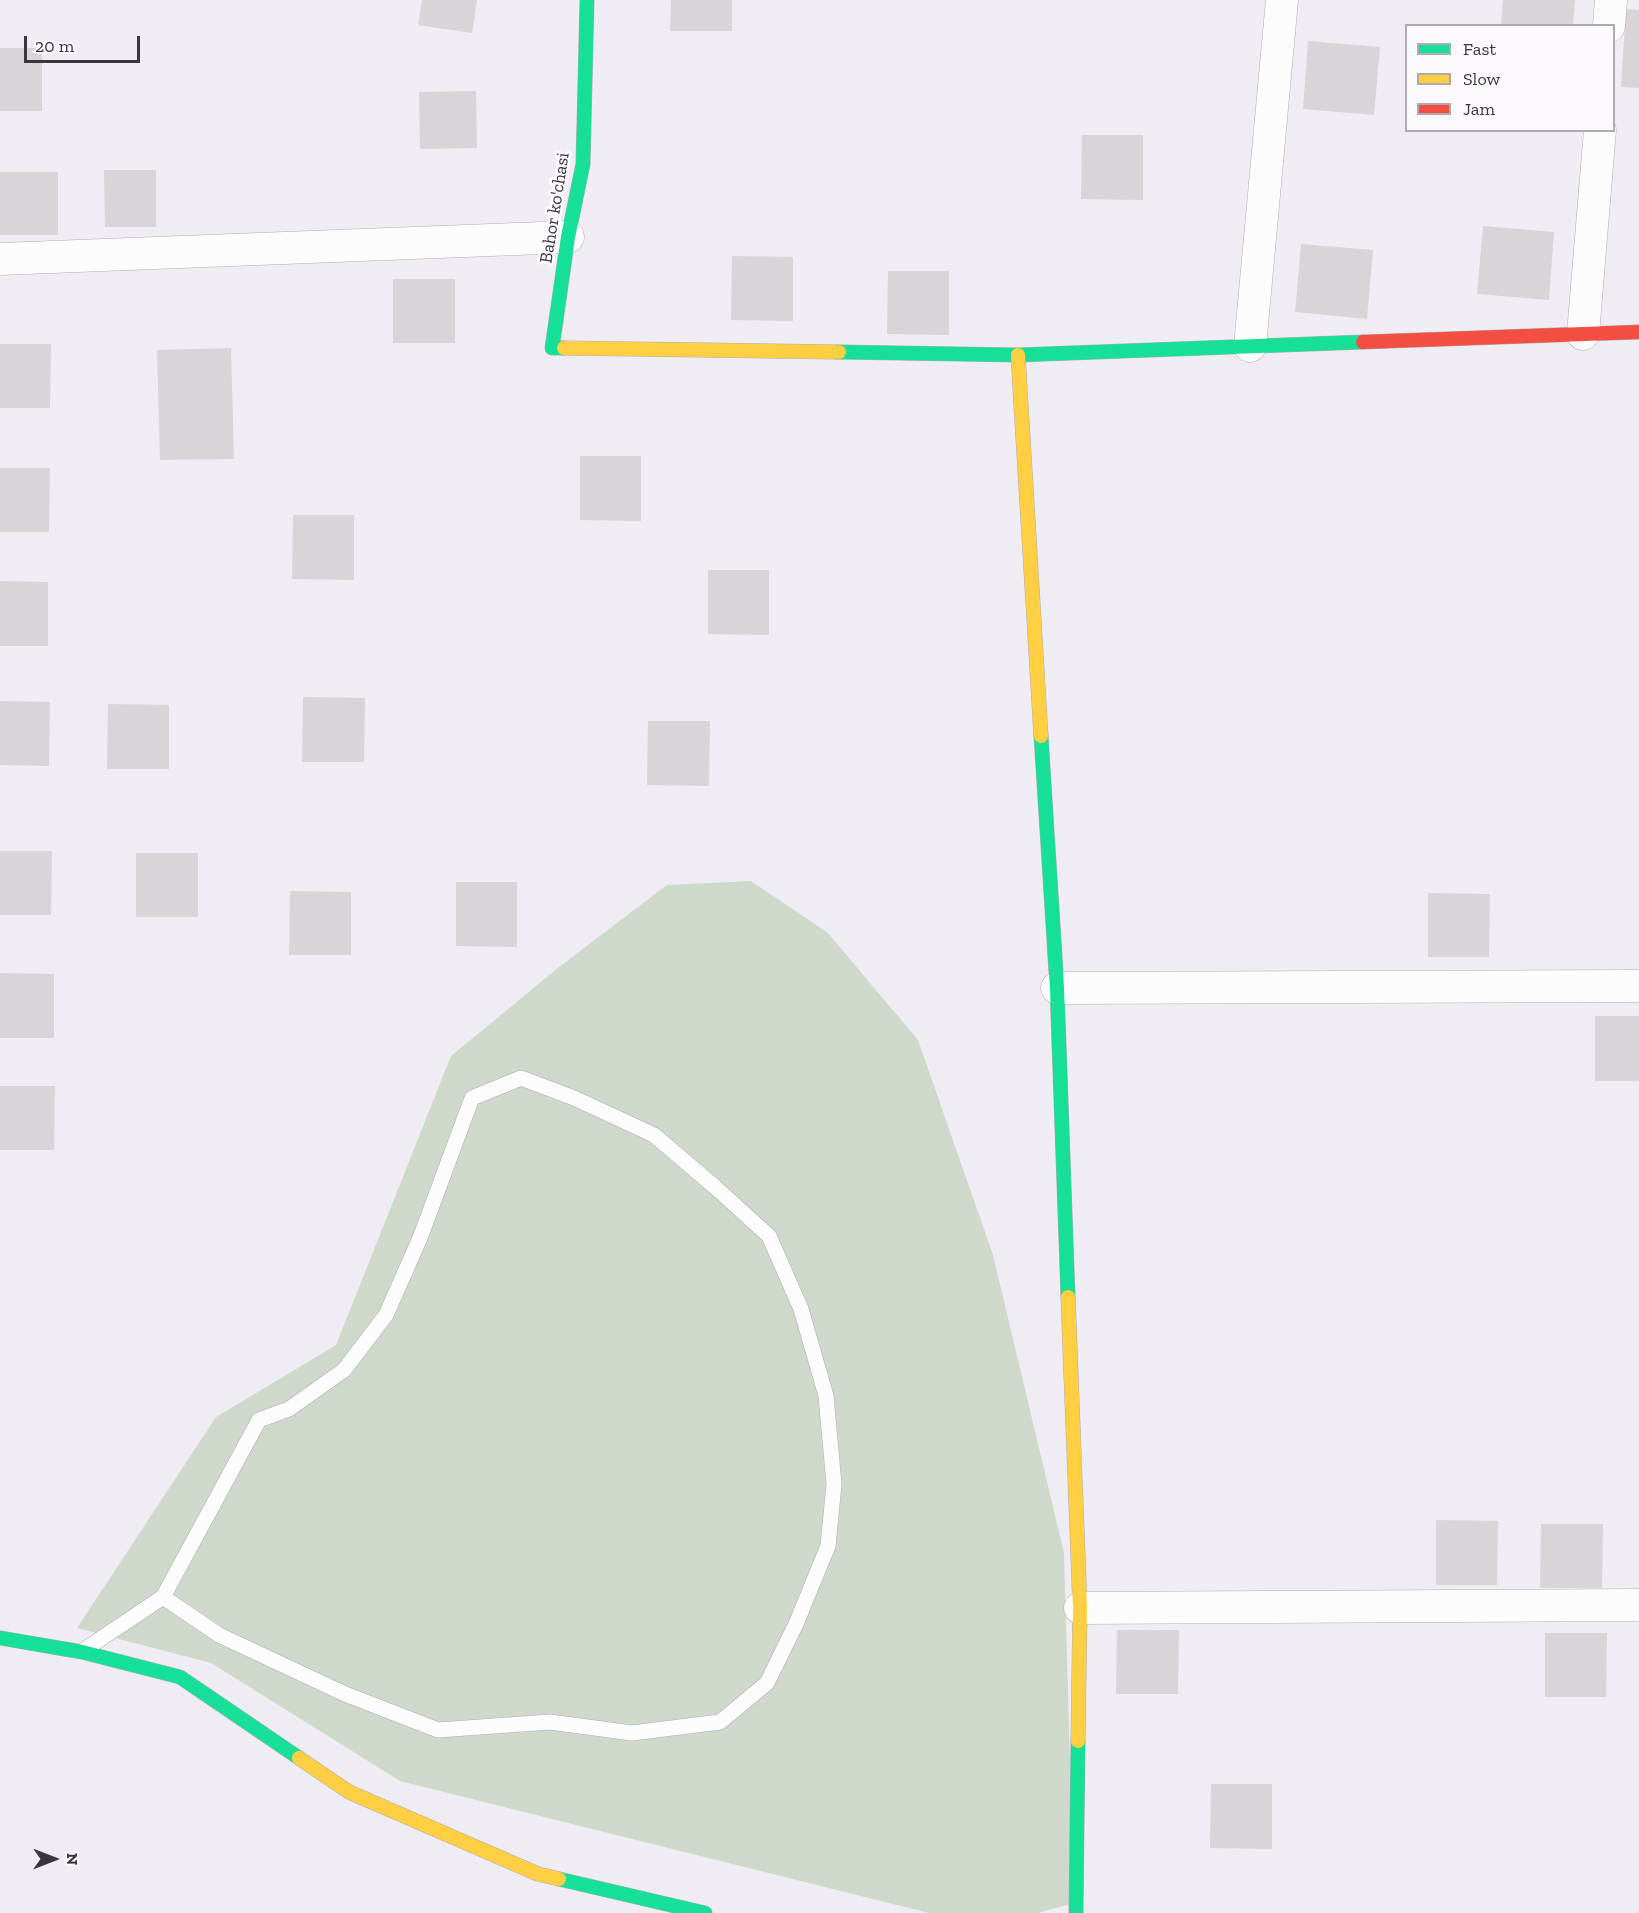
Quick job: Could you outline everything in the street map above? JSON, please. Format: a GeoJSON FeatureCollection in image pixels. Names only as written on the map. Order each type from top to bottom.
{"type":"FeatureCollection","features":[{"type":"Feature","properties":{"kind":"street","name":"Bahor ko'chasi"},"geometry":{"type":"LineString","coordinates":[[587,0],[583,164],[568,237],[552,348],[1018,355]]}},
{"type":"Feature","properties":{"kind":"street"},"geometry":{"type":"LineString","coordinates":[[1251,346],[1282,0]]}},
{"type":"Feature","properties":{"kind":"street"},"geometry":{"type":"LineString","coordinates":[[1609,24],[1611,0]]}},
{"type":"Feature","properties":{"kind":"street"},"geometry":{"type":"LineString","coordinates":[[1583,334],[1600,132]]}},
{"type":"Feature","properties":{"kind":"street"},"geometry":{"type":"LineString","coordinates":[[0,259],[568,237]]}},
{"type":"Feature","properties":{"kind":"street"},"geometry":{"type":"LineString","coordinates":[[1076,1913],[1080,1608],[1057,988],[1018,355],[1639,333]]}},
{"type":"Feature","properties":{"kind":"street"},"geometry":{"type":"LineString","coordinates":[[1057,988],[1639,986]]}},
{"type":"Feature","properties":{"kind":"street"},"geometry":{"type":"LineString","coordinates":[[1080,1608],[1639,1605]]}},
{"type":"Feature","properties":{"kind":"street"},"geometry":{"type":"LineString","coordinates":[[0,1638],[82,1652],[180,1677],[348,1792],[538,1874],[705,1913]]}},
{"type":"Feature","properties":{"kind":"lane"},"geometry":{"type":"LineString","coordinates":[[82,1652],[163,1597],[259,1420],[289,1409],[344,1370],[386,1315],[420,1238],[472,1098],[521,1078],[584,1102],[654,1135],[769,1236],[801,1310],[826,1396],[834,1484],[828,1546],[767,1683],[720,1722],[632,1733],[550,1722],[438,1730],[345,1694],[219,1635],[163,1597]]}},
{"type":"Feature","properties":{"kind":"shaded area"},"geometry":{"type":"Polygon","coordinates":[[[751,881],[828,933],[918,1040],[993,1255],[1064,1553],[1074,1903],[1038,1913],[929,1913],[400,1781],[211,1663],[77,1628],[216,1417],[336,1345],[451,1056],[559,967],[667,885],[751,881]]]}},
{"type":"Feature","properties":{"kind":"building"},"geometry":{"type":"Polygon","coordinates":[[[422,0],[477,0],[472,33],[418,25],[422,0]]]}},
{"type":"Feature","properties":{"kind":"building"},"geometry":{"type":"Polygon","coordinates":[[[671,0],[732,0],[732,31],[670,31],[671,0]]]}},
{"type":"Feature","properties":{"kind":"building"},"geometry":{"type":"Polygon","coordinates":[[[1503,0],[1575,0],[1573,24],[1501,24],[1503,0]]]}},
{"type":"Feature","properties":{"kind":"building"},"geometry":{"type":"Polygon","coordinates":[[[1626,9],[1639,10],[1639,88],[1621,87],[1626,9]]]}},
{"type":"Feature","properties":{"kind":"building"},"geometry":{"type":"Polygon","coordinates":[[[1308,41],[1380,47],[1374,115],[1303,109],[1308,41]]]}},
{"type":"Feature","properties":{"kind":"building"},"geometry":{"type":"Polygon","coordinates":[[[0,48],[42,48],[42,111],[0,111],[0,48]]]}},
{"type":"Feature","properties":{"kind":"building"},"geometry":{"type":"Polygon","coordinates":[[[476,91],[477,148],[420,149],[419,92],[476,91]]]}},
{"type":"Feature","properties":{"kind":"building"},"geometry":{"type":"Polygon","coordinates":[[[1082,135],[1143,135],[1143,200],[1081,199],[1082,135]]]}},
{"type":"Feature","properties":{"kind":"building"},"geometry":{"type":"Polygon","coordinates":[[[104,170],[156,170],[156,227],[105,227],[104,170]]]}},
{"type":"Feature","properties":{"kind":"building"},"geometry":{"type":"Polygon","coordinates":[[[0,172],[58,172],[58,235],[0,235],[0,172]]]}},
{"type":"Feature","properties":{"kind":"building"},"geometry":{"type":"Polygon","coordinates":[[[1483,226],[1554,232],[1549,300],[1477,294],[1483,226]]]}},
{"type":"Feature","properties":{"kind":"building"},"geometry":{"type":"Polygon","coordinates":[[[1301,244],[1373,250],[1367,319],[1295,312],[1301,244]]]}},
{"type":"Feature","properties":{"kind":"building"},"geometry":{"type":"Polygon","coordinates":[[[732,256],[793,257],[793,321],[731,320],[732,256]]]}},
{"type":"Feature","properties":{"kind":"building"},"geometry":{"type":"Polygon","coordinates":[[[888,271],[949,271],[949,335],[887,334],[888,271]]]}},
{"type":"Feature","properties":{"kind":"building"},"geometry":{"type":"Polygon","coordinates":[[[393,279],[455,279],[455,343],[393,343],[393,279]]]}},
{"type":"Feature","properties":{"kind":"building"},"geometry":{"type":"Polygon","coordinates":[[[0,344],[51,344],[50,408],[0,408],[0,344]]]}},
{"type":"Feature","properties":{"kind":"building"},"geometry":{"type":"Polygon","coordinates":[[[231,348],[234,459],[160,460],[157,350],[231,348]]]}},
{"type":"Feature","properties":{"kind":"building"},"geometry":{"type":"Polygon","coordinates":[[[580,456],[641,456],[641,521],[580,520],[580,456]]]}},
{"type":"Feature","properties":{"kind":"building"},"geometry":{"type":"Polygon","coordinates":[[[0,468],[50,468],[49,532],[0,532],[0,468]]]}},
{"type":"Feature","properties":{"kind":"building"},"geometry":{"type":"Polygon","coordinates":[[[293,515],[354,515],[354,580],[292,579],[293,515]]]}},
{"type":"Feature","properties":{"kind":"building"},"geometry":{"type":"Polygon","coordinates":[[[708,570],[769,570],[769,635],[708,634],[708,570]]]}},
{"type":"Feature","properties":{"kind":"building"},"geometry":{"type":"Polygon","coordinates":[[[0,581],[48,582],[48,646],[0,646],[0,581]]]}},
{"type":"Feature","properties":{"kind":"building"},"geometry":{"type":"Polygon","coordinates":[[[303,697],[365,698],[364,762],[302,762],[303,697]]]}},
{"type":"Feature","properties":{"kind":"building"},"geometry":{"type":"Polygon","coordinates":[[[0,701],[50,702],[49,766],[0,765],[0,701]]]}},
{"type":"Feature","properties":{"kind":"building"},"geometry":{"type":"Polygon","coordinates":[[[108,704],[169,705],[169,769],[107,769],[108,704]]]}},
{"type":"Feature","properties":{"kind":"building"},"geometry":{"type":"Polygon","coordinates":[[[648,721],[710,721],[709,786],[647,785],[648,721]]]}},
{"type":"Feature","properties":{"kind":"building"},"geometry":{"type":"Polygon","coordinates":[[[0,851],[52,851],[51,915],[0,915],[0,851]]]}},
{"type":"Feature","properties":{"kind":"building"},"geometry":{"type":"Polygon","coordinates":[[[136,853],[198,853],[198,917],[136,917],[136,853]]]}},
{"type":"Feature","properties":{"kind":"building"},"geometry":{"type":"Polygon","coordinates":[[[456,882],[517,882],[517,947],[456,946],[456,882]]]}},
{"type":"Feature","properties":{"kind":"building"},"geometry":{"type":"Polygon","coordinates":[[[290,891],[351,892],[351,955],[289,955],[290,891]]]}},
{"type":"Feature","properties":{"kind":"building"},"geometry":{"type":"Polygon","coordinates":[[[1428,893],[1490,894],[1489,957],[1428,957],[1428,893]]]}},
{"type":"Feature","properties":{"kind":"building"},"geometry":{"type":"Polygon","coordinates":[[[0,973],[54,974],[54,1038],[0,1038],[0,973]]]}},
{"type":"Feature","properties":{"kind":"building"},"geometry":{"type":"Polygon","coordinates":[[[1595,1016],[1639,1016],[1639,1081],[1595,1081],[1595,1016]]]}},
{"type":"Feature","properties":{"kind":"building"},"geometry":{"type":"Polygon","coordinates":[[[0,1086],[55,1086],[54,1150],[0,1150],[0,1086]]]}},
{"type":"Feature","properties":{"kind":"building"},"geometry":{"type":"Polygon","coordinates":[[[1436,1520],[1498,1521],[1497,1585],[1436,1585],[1436,1520]]]}},
{"type":"Feature","properties":{"kind":"building"},"geometry":{"type":"Polygon","coordinates":[[[1541,1524],[1603,1524],[1602,1588],[1540,1588],[1541,1524]]]}},
{"type":"Feature","properties":{"kind":"building"},"geometry":{"type":"Polygon","coordinates":[[[1117,1630],[1179,1630],[1178,1694],[1116,1694],[1117,1630]]]}},
{"type":"Feature","properties":{"kind":"building"},"geometry":{"type":"Polygon","coordinates":[[[1545,1633],[1607,1633],[1606,1697],[1545,1697],[1545,1633]]]}},
{"type":"Feature","properties":{"kind":"building"},"geometry":{"type":"Polygon","coordinates":[[[1211,1784],[1272,1784],[1272,1849],[1210,1848],[1211,1784]]]}},
{"type":"Feature","properties":{"kind":"traffic: fast"},"geometry":{"type":"LineString","coordinates":[[564,348],[552,348],[568,237],[583,164],[587,0]]}},
{"type":"Feature","properties":{"kind":"traffic: fast"},"geometry":{"type":"LineString","coordinates":[[839,352],[1018,355],[1363,342]]}},
{"type":"Feature","properties":{"kind":"traffic: fast"},"geometry":{"type":"LineString","coordinates":[[1041,736],[1057,988],[1068,1297]]}},
{"type":"Feature","properties":{"kind":"traffic: fast"},"geometry":{"type":"LineString","coordinates":[[0,1638],[82,1652],[180,1677],[299,1758]]}},
{"type":"Feature","properties":{"kind":"traffic: fast"},"geometry":{"type":"LineString","coordinates":[[1076,1913],[1078,1741]]}},
{"type":"Feature","properties":{"kind":"traffic: fast"},"geometry":{"type":"LineString","coordinates":[[559,1879],[705,1913]]}},
{"type":"Feature","properties":{"kind":"traffic: slow"},"geometry":{"type":"LineString","coordinates":[[564,348],[839,352]]}},
{"type":"Feature","properties":{"kind":"traffic: slow"},"geometry":{"type":"LineString","coordinates":[[1018,355],[1041,736]]}},
{"type":"Feature","properties":{"kind":"traffic: slow"},"geometry":{"type":"LineString","coordinates":[[1068,1297],[1080,1608],[1078,1741]]}},
{"type":"Feature","properties":{"kind":"traffic: slow"},"geometry":{"type":"LineString","coordinates":[[299,1758],[349,1792],[538,1874],[559,1879]]}},
{"type":"Feature","properties":{"kind":"traffic: jam"},"geometry":{"type":"LineString","coordinates":[[1363,342],[1639,332]]}}]}
